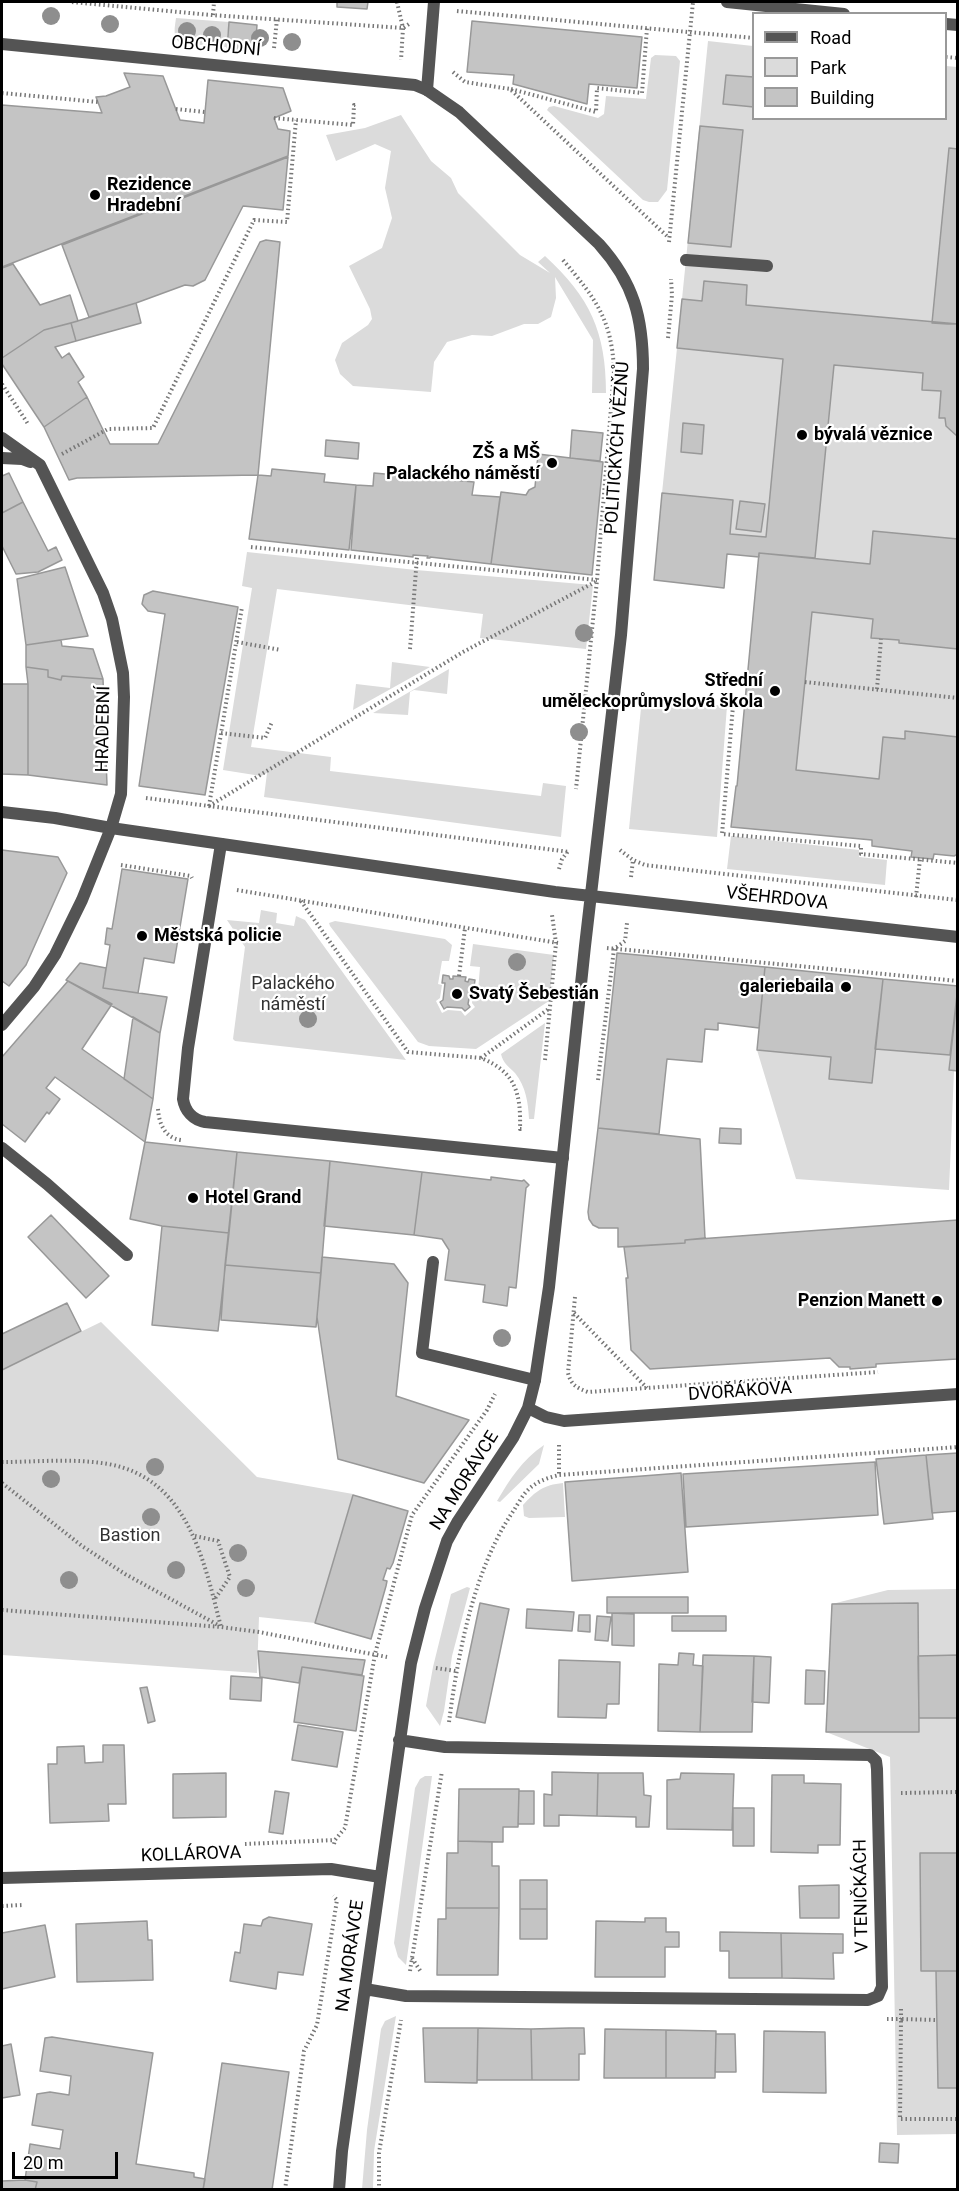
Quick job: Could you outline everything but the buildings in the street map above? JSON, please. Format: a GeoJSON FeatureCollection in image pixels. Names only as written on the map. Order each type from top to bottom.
{"type":"FeatureCollection","features":[{"type":"Feature","properties":{"kind":"street"},"geometry":{"type":"LineString","coordinates":[[727,2],[824,12]]}},
{"type":"Feature","properties":{"kind":"street"},"geometry":{"type":"LineString","coordinates":[[427,90],[435,5]]}},
{"type":"Feature","properties":{"kind":"street","name":"OBCHODNÍ"},"geometry":{"type":"LineString","coordinates":[[2,44],[351,78],[415,85],[427,90]]}},
{"type":"Feature","properties":{"kind":"street","name":"POLITICKÝCH VĚZŇŮ"},"geometry":{"type":"LineString","coordinates":[[427,90],[459,112],[599,244],[624,274],[637,313],[643,369],[621,634],[592,896]]}},
{"type":"Feature","properties":{"kind":"street"},"geometry":{"type":"LineString","coordinates":[[686,260],[767,266]]}},
{"type":"Feature","properties":{"kind":"street","name":"HRADEBNÍ"},"geometry":{"type":"LineString","coordinates":[[2,438],[40,465],[102,591],[112,619],[123,673],[124,697],[121,794],[111,828],[55,956],[34,987],[2,1025]]}},
{"type":"Feature","properties":{"kind":"street"},"geometry":{"type":"LineString","coordinates":[[2,458],[22,459],[40,465]]}},
{"type":"Feature","properties":{"kind":"street"},"geometry":{"type":"LineString","coordinates":[[2,812],[592,896]]}},
{"type":"Feature","properties":{"kind":"street"},"geometry":{"type":"LineString","coordinates":[[221,844],[188,1048],[183,1099],[193,1117],[205,1122],[563,1158]]}},
{"type":"Feature","properties":{"kind":"street","name":"VŠEHRDOVA"},"geometry":{"type":"LineString","coordinates":[[592,896],[957,937]]}},
{"type":"Feature","properties":{"kind":"street","name":"NA MORÁVCE"},"geometry":{"type":"LineString","coordinates":[[339,2190],[342,2151],[411,1663],[439,1562],[458,1521],[513,1438],[528,1408],[535,1380],[549,1287],[592,896]]}},
{"type":"Feature","properties":{"kind":"street"},"geometry":{"type":"LineString","coordinates":[[2,1148],[47,1184],[127,1255]]}},
{"type":"Feature","properties":{"kind":"street"},"geometry":{"type":"LineString","coordinates":[[433,1262],[422,1353],[535,1380]]}},
{"type":"Feature","properties":{"kind":"street","name":"DVOŘÁKOVA"},"geometry":{"type":"LineString","coordinates":[[528,1408],[546,1417],[564,1421],[957,1394]]}},
{"type":"Feature","properties":{"kind":"street","name":"V TENIČKÁCH"},"geometry":{"type":"LineString","coordinates":[[365,1989],[406,1996],[871,2000],[878,1996],[882,1987],[878,1794],[876,1761],[870,1755],[446,1747],[399,1740]]}},
{"type":"Feature","properties":{"kind":"street","name":"KOLLÁROVA"},"geometry":{"type":"LineString","coordinates":[[2,1878],[331,1869],[380,1877]]}},
{"type":"Feature","properties":{"kind":"path"},"geometry":{"type":"LineString","coordinates":[[72,2],[213,15],[403,28],[465,82],[510,89],[596,112],[597,88],[642,93],[647,28]]}},
{"type":"Feature","properties":{"kind":"path"},"geometry":{"type":"LineString","coordinates":[[213,15],[214,2]]}},
{"type":"Feature","properties":{"kind":"path"},"geometry":{"type":"LineString","coordinates":[[397,2],[403,28],[400,66]]}},
{"type":"Feature","properties":{"kind":"path"},"geometry":{"type":"LineString","coordinates":[[510,89],[669,238],[693,2]]}},
{"type":"Feature","properties":{"kind":"path"},"geometry":{"type":"LineString","coordinates":[[403,28],[435,5],[752,38]]}},
{"type":"Feature","properties":{"kind":"path"},"geometry":{"type":"LineString","coordinates":[[2,93],[98,102]]}},
{"type":"Feature","properties":{"kind":"path"},"geometry":{"type":"LineString","coordinates":[[274,118],[352,125],[354,105],[366,106]]}},
{"type":"Feature","properties":{"kind":"path"},"geometry":{"type":"LineString","coordinates":[[176,109],[205,112]]}},
{"type":"Feature","properties":{"kind":"path"},"geometry":{"type":"LineString","coordinates":[[40,465],[108,429],[153,428],[254,220],[286,222],[296,120]]}},
{"type":"Feature","properties":{"kind":"path"},"geometry":{"type":"LineString","coordinates":[[563,260],[588,289],[603,314],[614,361],[597,580],[575,792]]}},
{"type":"Feature","properties":{"kind":"path"},"geometry":{"type":"LineString","coordinates":[[251,547],[597,580]]}},
{"type":"Feature","properties":{"kind":"path"},"geometry":{"type":"LineString","coordinates":[[410,649],[417,557]]}},
{"type":"Feature","properties":{"kind":"path"},"geometry":{"type":"LineString","coordinates":[[209,806],[464,652],[597,580]]}},
{"type":"Feature","properties":{"kind":"path"},"geometry":{"type":"LineString","coordinates":[[209,806],[242,607]]}},
{"type":"Feature","properties":{"kind":"path"},"geometry":{"type":"LineString","coordinates":[[877,689],[881,639]]}},
{"type":"Feature","properties":{"kind":"path"},"geometry":{"type":"LineString","coordinates":[[237,642],[281,650]]}},
{"type":"Feature","properties":{"kind":"path"},"geometry":{"type":"LineString","coordinates":[[805,681],[957,698]]}},
{"type":"Feature","properties":{"kind":"path"},"geometry":{"type":"LineString","coordinates":[[733,706],[722,834],[861,846],[861,854],[957,863]]}},
{"type":"Feature","properties":{"kind":"path"},"geometry":{"type":"LineString","coordinates":[[221,733],[265,738],[272,722]]}},
{"type":"Feature","properties":{"kind":"path"},"geometry":{"type":"LineString","coordinates":[[121,794],[569,852]]}},
{"type":"Feature","properties":{"kind":"path"},"geometry":{"type":"LineString","coordinates":[[545,1064],[556,943],[552,915],[558,873],[562,859],[569,852],[570,840]]}},
{"type":"Feature","properties":{"kind":"path"},"geometry":{"type":"LineString","coordinates":[[916,897],[920,859]]}},
{"type":"Feature","properties":{"kind":"path"},"geometry":{"type":"LineString","coordinates":[[98,860],[191,876],[194,884],[556,943]]}},
{"type":"Feature","properties":{"kind":"path"},"geometry":{"type":"LineString","coordinates":[[633,860],[645,865],[957,900]]}},
{"type":"Feature","properties":{"kind":"path"},"geometry":{"type":"LineString","coordinates":[[301,900],[408,1052],[481,1058],[491,1062],[505,1073],[515,1086],[521,1109],[520,1129],[539,1131],[537,1155]]}},
{"type":"Feature","properties":{"kind":"path"},"geometry":{"type":"LineString","coordinates":[[459,976],[465,928]]}},
{"type":"Feature","properties":{"kind":"path"},"geometry":{"type":"LineString","coordinates":[[597,1088],[614,949],[957,981]]}},
{"type":"Feature","properties":{"kind":"path"},"geometry":{"type":"LineString","coordinates":[[481,1058],[550,1008]]}},
{"type":"Feature","properties":{"kind":"path"},"geometry":{"type":"LineString","coordinates":[[158,1107],[158,1117],[167,1134],[174,1139],[185,1141]]}},
{"type":"Feature","properties":{"kind":"path"},"geometry":{"type":"LineString","coordinates":[[576,1291],[568,1373],[576,1387],[588,1392],[886,1371]]}},
{"type":"Feature","properties":{"kind":"path"},"geometry":{"type":"LineString","coordinates":[[574,1312],[647,1388]]}},
{"type":"Feature","properties":{"kind":"path"},"geometry":{"type":"LineString","coordinates":[[285,2190],[304,2051],[317,2025],[337,1900],[332,1895],[326,1895],[334,1840],[345,1828],[375,1654],[411,1515],[487,1410],[505,1373]]}},
{"type":"Feature","properties":{"kind":"path"},"geometry":{"type":"LineString","coordinates":[[379,2190],[380,2153],[446,1747],[456,1671],[485,1564],[506,1522],[527,1490],[542,1480],[559,1475],[957,1447]]}},
{"type":"Feature","properties":{"kind":"path"},"geometry":{"type":"LineString","coordinates":[[2,1462],[101,1464],[134,1473],[151,1481],[170,1498],[194,1536],[221,1627]]}},
{"type":"Feature","properties":{"kind":"path"},"geometry":{"type":"LineString","coordinates":[[2,1483],[82,1546],[134,1579],[221,1627]]}},
{"type":"Feature","properties":{"kind":"path"},"geometry":{"type":"LineString","coordinates":[[194,1536],[218,1541],[230,1576],[214,1600]]}},
{"type":"Feature","properties":{"kind":"path"},"geometry":{"type":"LineString","coordinates":[[2,1610],[221,1627],[375,1654]]}},
{"type":"Feature","properties":{"kind":"path"},"geometry":{"type":"LineString","coordinates":[[878,1794],[957,1792]]}},
{"type":"Feature","properties":{"kind":"path"},"geometry":{"type":"LineString","coordinates":[[412,1958],[421,1974]]}},
{"type":"Feature","properties":{"kind":"path"},"geometry":{"type":"LineString","coordinates":[[935,2020],[901,2019],[900,2119],[957,2119]]}},
{"type":"Feature","properties":{"kind":"green space"},"geometry":{"type":"Polygon","coordinates":[[[176,18],[229,22],[226,47],[180,43],[175,34],[176,18]]]}},
{"type":"Feature","properties":{"kind":"green space"},"geometry":{"type":"Polygon","coordinates":[[[708,41],[752,46],[752,120],[947,120],[947,66],[957,67],[957,326],[682,299],[708,41]]]}},
{"type":"Feature","properties":{"kind":"green space"},"geometry":{"type":"Polygon","coordinates":[[[655,55],[676,56],[680,61],[667,190],[658,202],[649,202],[643,200],[547,110],[554,106],[598,118],[604,114],[606,96],[646,99],[651,58],[655,55]]]}},
{"type":"Feature","properties":{"kind":"green space"},"geometry":{"type":"Polygon","coordinates":[[[401,115],[431,161],[451,178],[458,193],[520,255],[550,273],[538,262],[545,256],[574,286],[584,301],[599,334],[603,352],[606,393],[592,393],[593,340],[555,277],[556,298],[551,317],[538,324],[524,324],[492,336],[472,335],[447,342],[434,362],[431,392],[353,386],[340,374],[335,360],[342,343],[368,325],[372,319],[370,309],[349,266],[382,248],[392,218],[385,188],[391,151],[375,144],[336,161],[326,135],[365,128],[401,115]]]}},
{"type":"Feature","properties":{"kind":"green space"},"geometry":{"type":"Polygon","coordinates":[[[677,348],[783,359],[766,537],[730,534],[662,493],[677,348]]]}},
{"type":"Feature","properties":{"kind":"green space"},"geometry":{"type":"Polygon","coordinates":[[[834,365],[923,373],[922,390],[941,391],[939,417],[945,418],[947,426],[957,437],[957,539],[873,532],[870,564],[815,558],[834,365]]]}},
{"type":"Feature","properties":{"kind":"green space"},"geometry":{"type":"Polygon","coordinates":[[[247,552],[416,570],[593,585],[586,649],[480,638],[483,614],[277,589],[251,747],[331,757],[330,771],[541,796],[543,783],[566,786],[561,837],[264,797],[267,773],[261,776],[223,770],[252,588],[242,586],[247,552]]]}},
{"type":"Feature","properties":{"kind":"green space"},"geometry":{"type":"Polygon","coordinates":[[[812,612],[873,619],[871,638],[957,649],[957,737],[906,731],[905,739],[883,737],[879,779],[796,770],[812,612]]]}},
{"type":"Feature","properties":{"kind":"green space"},"geometry":{"type":"Polygon","coordinates":[[[392,662],[430,667],[353,710],[356,684],[390,688],[392,662]]]}},
{"type":"Feature","properties":{"kind":"green space"},"geometry":{"type":"Polygon","coordinates":[[[449,669],[447,694],[414,690],[410,692],[408,715],[373,713],[449,669]]]}},
{"type":"Feature","properties":{"kind":"green space"},"geometry":{"type":"Polygon","coordinates":[[[642,698],[727,706],[717,837],[629,829],[642,698]]]}},
{"type":"Feature","properties":{"kind":"green space"},"geometry":{"type":"Polygon","coordinates":[[[731,836],[859,850],[859,857],[887,860],[885,885],[727,869],[731,836]]]}},
{"type":"Feature","properties":{"kind":"green space","name":"Palackého náměstí"},"geometry":{"type":"Polygon","coordinates":[[[261,910],[277,913],[276,923],[294,926],[296,916],[305,920],[406,1060],[233,1039],[245,947],[227,920],[259,923],[261,910]]]}},
{"type":"Feature","properties":{"kind":"green space"},"geometry":{"type":"Polygon","coordinates":[[[335,921],[445,939],[452,945],[449,961],[442,961],[438,984],[442,985],[440,998],[436,1001],[442,1013],[448,1010],[461,1011],[465,1016],[475,1007],[472,1003],[474,990],[478,991],[480,967],[470,966],[473,944],[554,955],[549,1001],[476,1049],[429,1046],[418,1042],[330,926],[329,923],[335,921]]]}},
{"type":"Feature","properties":{"kind":"green space"},"geometry":{"type":"Polygon","coordinates":[[[545,1023],[534,1119],[529,1119],[522,1084],[501,1054],[545,1023]]]}},
{"type":"Feature","properties":{"kind":"green space"},"geometry":{"type":"Polygon","coordinates":[[[875,1049],[950,1055],[949,1070],[954,1071],[949,1190],[796,1179],[757,1050],[875,1049]]]}},
{"type":"Feature","properties":{"kind":"green space","name":"Bastion"},"geometry":{"type":"Polygon","coordinates":[[[101,1322],[257,1477],[353,1494],[315,1623],[259,1617],[257,1673],[2,1655],[2,1370],[101,1322]]]}},
{"type":"Feature","properties":{"kind":"green space"},"geometry":{"type":"Polygon","coordinates":[[[544,1445],[539,1464],[500,1502],[497,1501],[517,1470],[544,1445]]]}},
{"type":"Feature","properties":{"kind":"green space"},"geometry":{"type":"Polygon","coordinates":[[[563,1483],[565,1517],[529,1518],[524,1516],[523,1505],[532,1496],[545,1487],[563,1483]]]}},
{"type":"Feature","properties":{"kind":"green space"},"geometry":{"type":"Polygon","coordinates":[[[467,1587],[470,1588],[452,1656],[440,1726],[426,1706],[433,1667],[451,1594],[467,1587]]]}},
{"type":"Feature","properties":{"kind":"green space"},"geometry":{"type":"Polygon","coordinates":[[[957,1589],[957,2134],[897,2135],[890,1757],[826,1732],[832,1604],[888,1590],[957,1589]]]}},
{"type":"Feature","properties":{"kind":"green space"},"geometry":{"type":"Polygon","coordinates":[[[432,1776],[406,1965],[398,1957],[394,1943],[415,1788],[420,1779],[432,1776]]]}},
{"type":"Feature","properties":{"kind":"green space"},"geometry":{"type":"Polygon","coordinates":[[[396,2016],[374,2151],[373,2189],[362,2189],[367,2130],[381,2029],[385,2021],[396,2016]]]}},
{"type":"Feature","properties":{"kind":"place","name":"Rezidence Hradební"},"geometry":{"type":"Point","coordinates":[95,195]}},
{"type":"Feature","properties":{"kind":"place","name":"bývalá věznice"},"geometry":{"type":"Point","coordinates":[802,435]}},
{"type":"Feature","properties":{"kind":"place","name":"ZŠ a MŠ Palackého náměstí"},"geometry":{"type":"Point","coordinates":[552,463]}},
{"type":"Feature","properties":{"kind":"place","name":"Střední uměleckoprůmyslová škola"},"geometry":{"type":"Point","coordinates":[775,691]}},
{"type":"Feature","properties":{"kind":"place","name":"Městská policie"},"geometry":{"type":"Point","coordinates":[142,936]}},
{"type":"Feature","properties":{"kind":"place","name":"galeriebaila"},"geometry":{"type":"Point","coordinates":[846,987]}},
{"type":"Feature","properties":{"kind":"place","name":"Svatý Šebestián"},"geometry":{"type":"Point","coordinates":[457,994]}},
{"type":"Feature","properties":{"kind":"place","name":"Hotel Grand"},"geometry":{"type":"Point","coordinates":[193,1198]}},
{"type":"Feature","properties":{"kind":"place","name":"Penzion Manett"},"geometry":{"type":"Point","coordinates":[937,1301]}}]}
